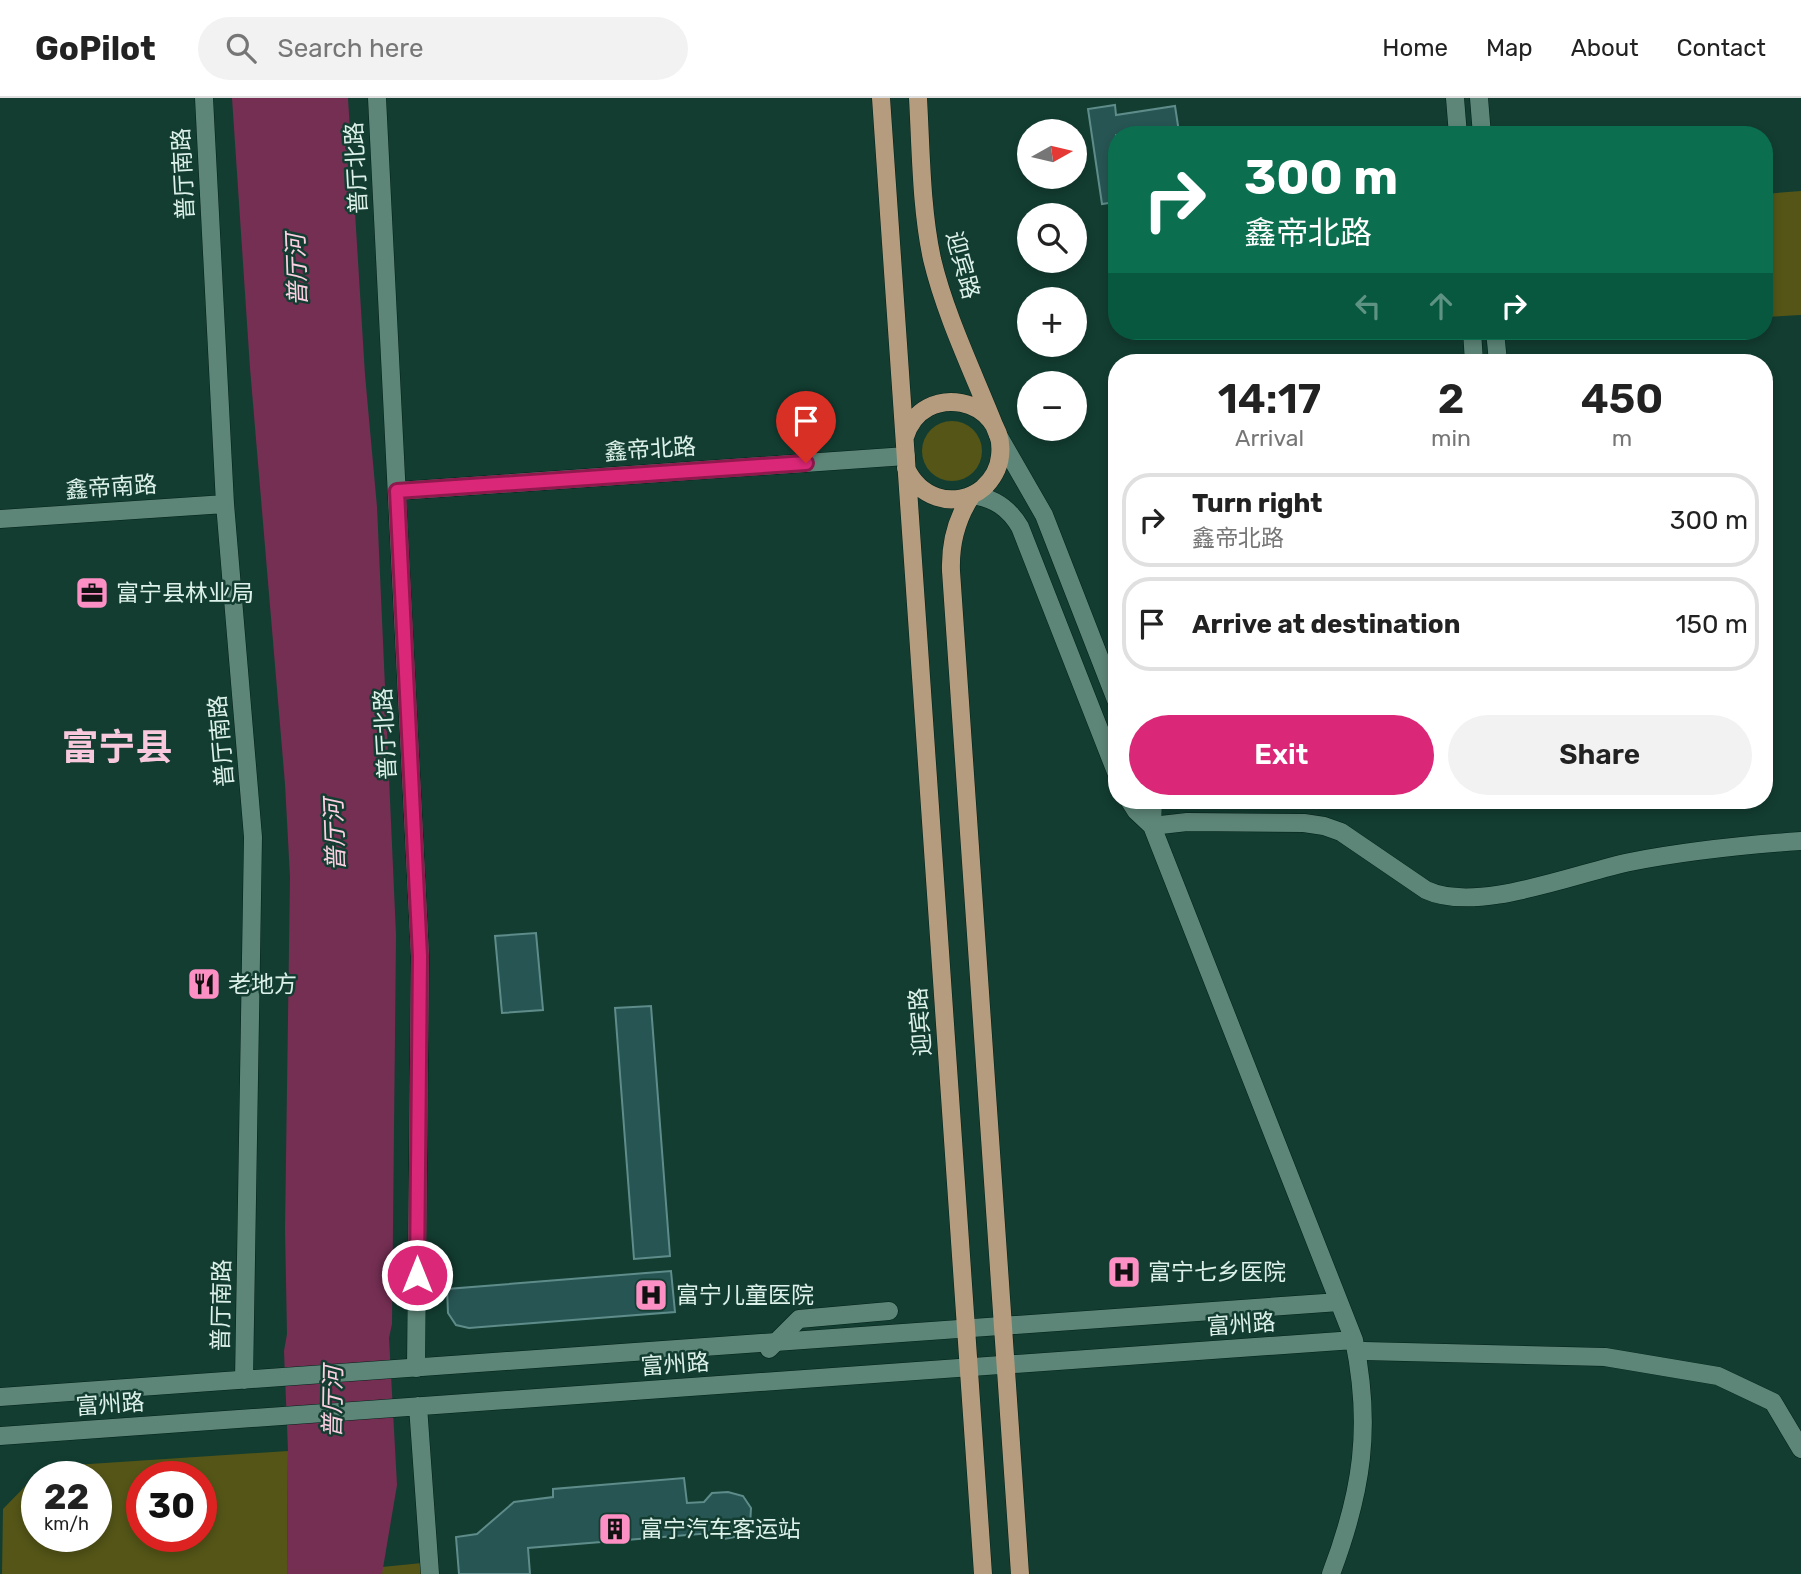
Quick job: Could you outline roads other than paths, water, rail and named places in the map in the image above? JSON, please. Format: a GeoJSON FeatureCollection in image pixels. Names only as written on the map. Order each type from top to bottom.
{"type":"FeatureCollection","features":[{"type":"Feature","properties":{"kind":"main road","name":"迎宾路"},"geometry":{"type":"LineString","coordinates":[[881,98],[984,1574]]}},
{"type":"Feature","properties":{"kind":"main road","name":"迎宾路"},"geometry":{"type":"LineString","coordinates":[[918,98],[926,215],[932,257],[943,296],[1001,447],[996,470],[990,480],[972,495],[955,530],[950,557],[1020,1574]]}},
{"type":"Feature","properties":{"kind":"main road"},"geometry":{"type":"LineString","coordinates":[[972,495],[949,499],[938,497],[918,485],[906,454],[913,420],[932,405],[954,401],[977,408],[986,415],[998,435]]}},
{"type":"Feature","properties":{"kind":"street","name":"普厅南路"},"geometry":{"type":"LineString","coordinates":[[204,98],[225,503],[254,858],[244,1380]]}},
{"type":"Feature","properties":{"kind":"street","name":"普厅北路"},"geometry":{"type":"LineString","coordinates":[[377,98],[420,956],[416,1368]]}},
{"type":"Feature","properties":{"kind":"street"},"geometry":{"type":"LineString","coordinates":[[1455,98],[1457,126]]}},
{"type":"Feature","properties":{"kind":"street"},"geometry":{"type":"LineString","coordinates":[[1479,98],[1481,126]]}},
{"type":"Feature","properties":{"kind":"street"},"geometry":{"type":"LineString","coordinates":[[998,435],[1044,516],[1108,680]]}},
{"type":"Feature","properties":{"kind":"street","name":"鑫帝北路"},"geometry":{"type":"LineString","coordinates":[[397,491],[906,454]]}},
{"type":"Feature","properties":{"kind":"street"},"geometry":{"type":"LineString","coordinates":[[972,495],[999,503],[1008,510],[1020,527],[1108,752]]}},
{"type":"Feature","properties":{"kind":"street","name":"鑫帝南路"},"geometry":{"type":"LineString","coordinates":[[0,519],[225,503]]}},
{"type":"Feature","properties":{"kind":"street"},"geometry":{"type":"LineString","coordinates":[[1135,809],[1152,826],[1187,822],[1304,823],[1324,826],[1341,832],[1435,895],[1460,898],[1522,891],[1648,859],[1739,846],[1801,841]]}},
{"type":"Feature","properties":{"kind":"street"},"geometry":{"type":"LineString","coordinates":[[1153,809],[1152,826],[1339,1303],[1359,1346],[1363,1412],[1361,1467],[1348,1528],[1331,1574]]}},
{"type":"Feature","properties":{"kind":"street","name":"富州路"},"geometry":{"type":"LineString","coordinates":[[0,1397],[1339,1303]]}},
{"type":"Feature","properties":{"kind":"street"},"geometry":{"type":"LineString","coordinates":[[769,1349],[799,1319],[889,1311]]}},
{"type":"Feature","properties":{"kind":"street","name":"富州路"},"geometry":{"type":"LineString","coordinates":[[0,1436],[969,1367],[1359,1346],[1605,1357],[1718,1376],[1773,1402],[1801,1449]]}},
{"type":"Feature","properties":{"kind":"street"},"geometry":{"type":"LineString","coordinates":[[418,1406],[430,1574]]}},
{"type":"Feature","properties":{"kind":"water","name":"普厅河"},"geometry":{"type":"Polygon","coordinates":[[[232,98],[348,98],[365,375],[377,507],[396,935],[392,1324],[389,1338],[397,1485],[382,1574],[287,1574],[288,1451],[284,1351],[287,1334],[285,1229],[290,877],[232,98]]]}},
{"type":"Feature","properties":{"kind":"place","name":"富宁县林业局"},"geometry":{"type":"Point","coordinates":[92,593]}},
{"type":"Feature","properties":{"kind":"place","name":"老地方"},"geometry":{"type":"Point","coordinates":[204,984]}},
{"type":"Feature","properties":{"kind":"place","name":"富宁七乡医院"},"geometry":{"type":"Point","coordinates":[1124,1272]}},
{"type":"Feature","properties":{"kind":"place","name":"富宁儿童医院"},"geometry":{"type":"Point","coordinates":[651,1295]}},
{"type":"Feature","properties":{"kind":"place","name":"富宁汽车客运站"},"geometry":{"type":"Point","coordinates":[615,1529]}},
{"type":"Feature","properties":{"kind":"district","name":"富宁县"},"geometry":{"type":"Point","coordinates":[117,747]}}]}
